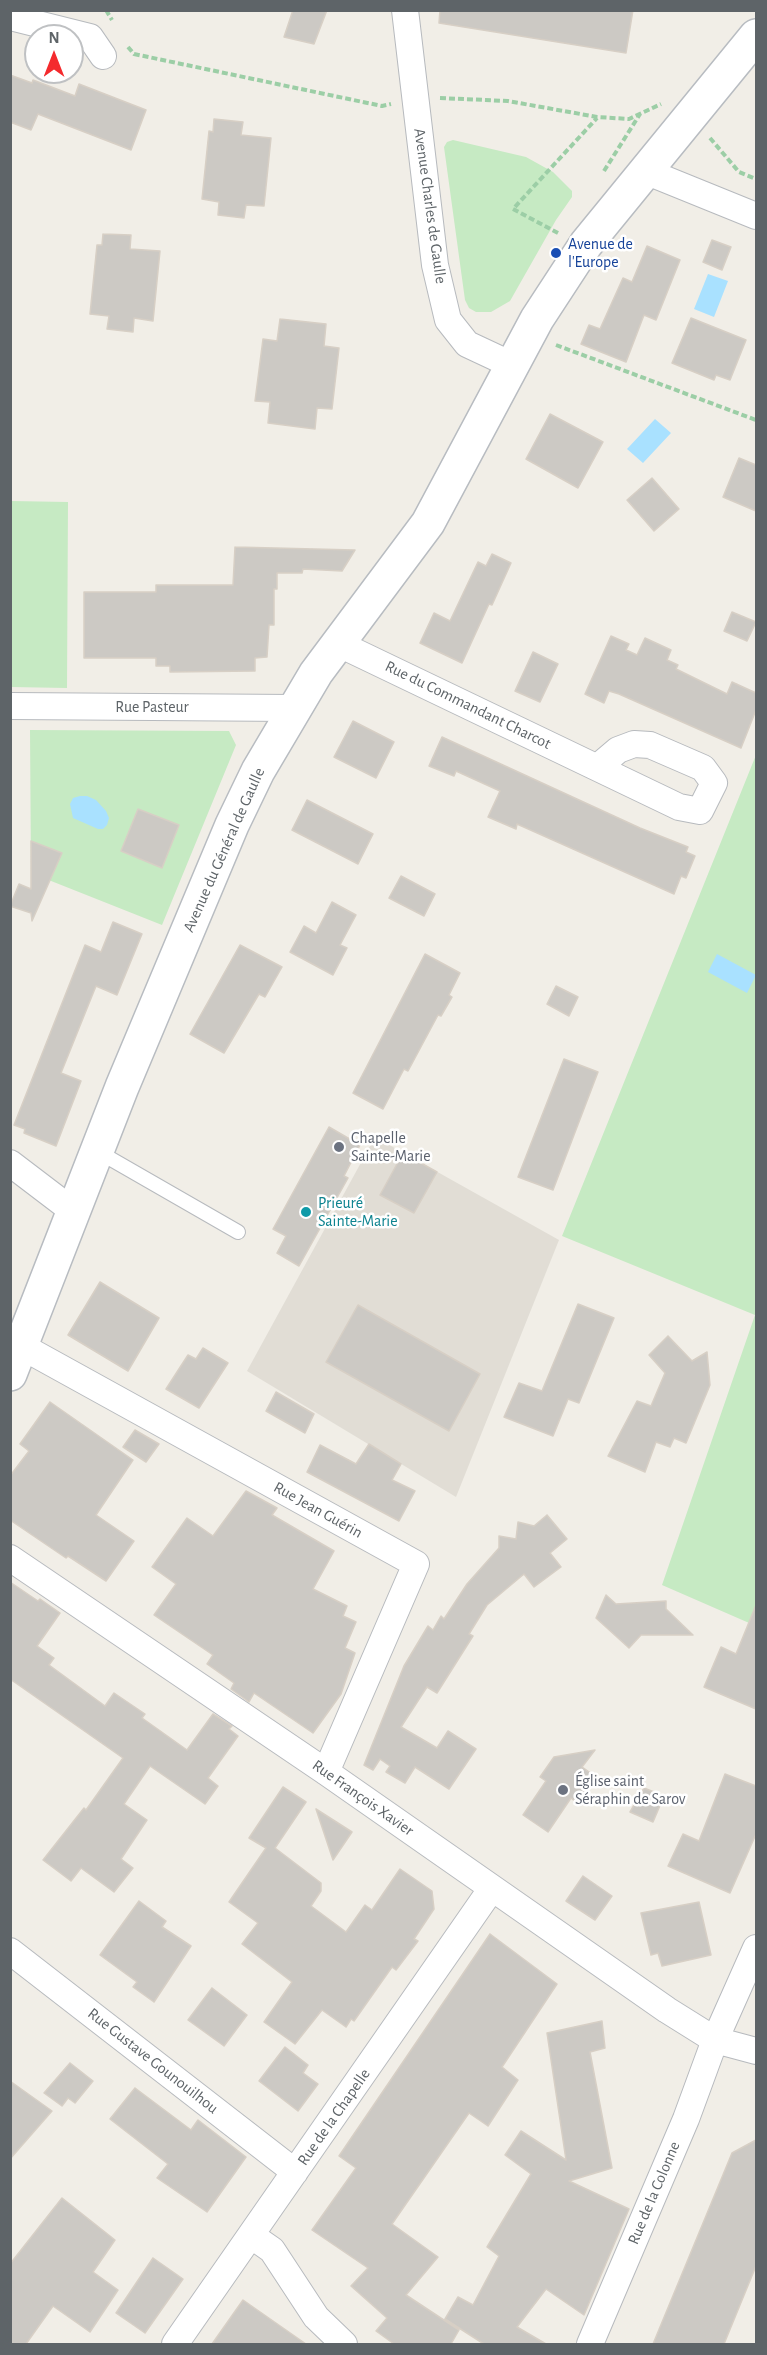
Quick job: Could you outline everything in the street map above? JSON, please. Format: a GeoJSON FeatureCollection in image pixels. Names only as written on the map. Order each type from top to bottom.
{"type":"FeatureCollection","features":[{"type":"Feature","properties":{"kind":"main road"},"geometry":{"type":"LineString","coordinates":[[514,366],[549,300],[586,244],[756,36]]}},
{"type":"Feature","properties":{"kind":"main road","name":"Avenue du Général de Gaulle"},"geometry":{"type":"LineString","coordinates":[[16,1360],[97,1151],[232,825],[258,771],[294,708],[337,643],[428,523],[514,366]]}},
{"type":"Feature","properties":{"kind":"street","name":"Avenue Charles de Gaulle"},"geometry":{"type":"LineString","coordinates":[[405,10],[435,265],[448,320],[467,344],[514,366]]}},
{"type":"Feature","properties":{"kind":"street"},"geometry":{"type":"LineString","coordinates":[[10,16],[90,37],[103,56]]}},
{"type":"Feature","properties":{"kind":"street"},"geometry":{"type":"LineString","coordinates":[[645,171],[756,216]]}},
{"type":"Feature","properties":{"kind":"street","name":"Rue du Commandant Charcot"},"geometry":{"type":"LineString","coordinates":[[337,643],[598,767]]}},
{"type":"Feature","properties":{"kind":"street","name":"Rue Pasteur"},"geometry":{"type":"LineString","coordinates":[[10,706],[294,708]]}},
{"type":"Feature","properties":{"kind":"street"},"geometry":{"type":"LineString","coordinates":[[10,1163],[73,1211]]}},
{"type":"Feature","properties":{"kind":"street","name":"Rue Jean Guérin"},"geometry":{"type":"LineString","coordinates":[[16,1360],[416,1564],[336,1755],[326,1772]]}},
{"type":"Feature","properties":{"kind":"street","name":"Rue François Xavier"},"geometry":{"type":"LineString","coordinates":[[10,1558],[715,2040],[756,2051]]}},
{"type":"Feature","properties":{"kind":"street","name":"Rue de la Chapelle"},"geometry":{"type":"LineString","coordinates":[[175,2344],[492,1888]]}},
{"type":"Feature","properties":{"kind":"street","name":"Rue de la Colonne"},"geometry":{"type":"LineString","coordinates":[[590,2344],[686,2119],[715,2040],[756,1948]]}},
{"type":"Feature","properties":{"kind":"street","name":"Rue Gustave Gounouilhou"},"geometry":{"type":"LineString","coordinates":[[10,1951],[295,2172]]}},
{"type":"Feature","properties":{"kind":"street"},"geometry":{"type":"LineString","coordinates":[[252,2236],[272,2250],[316,2317],[344,2344]]}},
{"type":"Feature","properties":{"kind":"lane"},"geometry":{"type":"LineString","coordinates":[[97,1151],[238,1232]]}},
{"type":"Feature","properties":{"kind":"path"},"geometry":{"type":"LineString","coordinates":[[106,10],[116,27]]}},
{"type":"Feature","properties":{"kind":"path"},"geometry":{"type":"LineString","coordinates":[[127,44],[134,54],[382,106],[415,99],[508,101],[597,117],[629,119],[667,101]]}},
{"type":"Feature","properties":{"kind":"path"},"geometry":{"type":"LineString","coordinates":[[561,234],[513,209],[597,117]]}},
{"type":"Feature","properties":{"kind":"path"},"geometry":{"type":"LineString","coordinates":[[530,335],[654,384],[756,420]]}},
{"type":"Feature","properties":{"kind":"shaded area"},"geometry":{"type":"Polygon","coordinates":[[[375,1137],[559,1240],[456,1497],[247,1371],[375,1137]]]}},
{"type":"Feature","properties":{"kind":"green space"},"geometry":{"type":"Polygon","coordinates":[[[453,140],[526,157],[553,172],[572,191],[572,197],[556,220],[510,301],[491,312],[476,312],[469,308],[465,300],[444,147],[447,142],[453,140]]]}},
{"type":"Feature","properties":{"kind":"green space"},"geometry":{"type":"Polygon","coordinates":[[[11,501],[68,502],[67,688],[11,687],[11,501]]]}},
{"type":"Feature","properties":{"kind":"green space"},"geometry":{"type":"Polygon","coordinates":[[[30,730],[229,731],[236,745],[162,925],[31,873],[30,730]]]}},
{"type":"Feature","properties":{"kind":"green space"},"geometry":{"type":"Polygon","coordinates":[[[756,755],[756,1626],[662,1585],[755,1315],[562,1236],[756,755]]]}},
{"type":"Feature","properties":{"kind":"water"},"geometry":{"type":"Polygon","coordinates":[[[708,274],[728,281],[714,317],[694,309],[708,274]]]}},
{"type":"Feature","properties":{"kind":"water"},"geometry":{"type":"Polygon","coordinates":[[[655,419],[671,433],[643,463],[627,449],[655,419]]]}},
{"type":"Feature","properties":{"kind":"water"},"geometry":{"type":"Polygon","coordinates":[[[80,796],[96,800],[106,811],[109,818],[103,829],[73,818],[70,804],[73,798],[80,796]]]}},
{"type":"Feature","properties":{"kind":"water"},"geometry":{"type":"Polygon","coordinates":[[[717,954],[756,975],[747,993],[708,972],[717,954]]]}},
{"type":"Feature","properties":{"kind":"building"},"geometry":{"type":"Polygon","coordinates":[[[293,10],[327,10],[314,44],[284,37],[293,10]]]}},
{"type":"Feature","properties":{"kind":"building"},"geometry":{"type":"Polygon","coordinates":[[[440,10],[633,10],[626,53],[439,23],[440,10]]]}},
{"type":"Feature","properties":{"kind":"building"},"geometry":{"type":"Polygon","coordinates":[[[10,75],[24,80],[24,84],[44,84],[75,96],[79,84],[146,110],[131,150],[38,114],[31,130],[10,122],[10,75]]]}},
{"type":"Feature","properties":{"kind":"building"},"geometry":{"type":"Polygon","coordinates":[[[214,119],[243,122],[241,135],[271,138],[264,206],[246,205],[244,218],[218,215],[219,202],[202,199],[209,131],[213,132],[214,119]]]}},
{"type":"Feature","properties":{"kind":"building"},"geometry":{"type":"Polygon","coordinates":[[[103,234],[131,235],[130,249],[160,251],[153,321],[134,318],[133,332],[107,329],[109,316],[90,314],[97,245],[102,245],[103,234]]]}},
{"type":"Feature","properties":{"kind":"building"},"geometry":{"type":"Polygon","coordinates":[[[712,240],[731,247],[722,270],[703,262],[712,240]]]}},
{"type":"Feature","properties":{"kind":"building"},"geometry":{"type":"Polygon","coordinates":[[[647,246],[680,260],[656,320],[644,315],[626,362],[581,344],[589,325],[600,329],[623,278],[632,282],[647,246]]]}},
{"type":"Feature","properties":{"kind":"building"},"geometry":{"type":"Polygon","coordinates":[[[691,318],[746,340],[730,380],[716,375],[714,380],[672,363],[691,318]]]}},
{"type":"Feature","properties":{"kind":"building"},"geometry":{"type":"Polygon","coordinates":[[[280,319],[326,324],[324,346],[339,348],[332,409],[317,408],[315,429],[268,423],[270,402],[255,401],[263,339],[277,341],[280,319]]]}},
{"type":"Feature","properties":{"kind":"building"},"geometry":{"type":"Polygon","coordinates":[[[550,414],[603,442],[578,488],[526,459],[550,414]]]}},
{"type":"Feature","properties":{"kind":"building"},"geometry":{"type":"Polygon","coordinates":[[[739,458],[756,465],[756,511],[723,497],[739,458]]]}},
{"type":"Feature","properties":{"kind":"building"},"geometry":{"type":"Polygon","coordinates":[[[652,478],[679,509],[654,531],[627,500],[652,478]]]}},
{"type":"Feature","properties":{"kind":"building"},"geometry":{"type":"Polygon","coordinates":[[[235,547],[355,550],[342,571],[303,569],[302,573],[277,573],[277,589],[274,589],[274,625],[269,625],[267,657],[255,658],[255,671],[170,672],[170,666],[156,666],[156,658],[84,658],[84,592],[156,592],[156,585],[233,585],[235,547]]]}},
{"type":"Feature","properties":{"kind":"building"},"geometry":{"type":"Polygon","coordinates":[[[492,554],[511,563],[462,663],[420,643],[434,613],[450,621],[478,562],[486,566],[492,554]]]}},
{"type":"Feature","properties":{"kind":"building"},"geometry":{"type":"Polygon","coordinates":[[[732,612],[756,622],[747,641],[724,631],[732,612]]]}},
{"type":"Feature","properties":{"kind":"building"},"geometry":{"type":"Polygon","coordinates":[[[611,636],[629,644],[626,650],[637,655],[645,638],[671,650],[667,660],[678,665],[676,669],[727,694],[732,682],[756,693],[756,710],[741,748],[619,694],[609,691],[604,703],[585,694],[611,636]]]}},
{"type":"Feature","properties":{"kind":"building"},"geometry":{"type":"Polygon","coordinates":[[[533,652],[558,664],[540,702],[515,691],[533,652]]]}},
{"type":"Feature","properties":{"kind":"building"},"geometry":{"type":"Polygon","coordinates":[[[353,721],[394,742],[376,778],[334,757],[353,721]]]}},
{"type":"Feature","properties":{"kind":"building"},"geometry":{"type":"Polygon","coordinates":[[[442,737],[640,828],[688,847],[686,852],[695,856],[686,878],[681,876],[674,894],[517,824],[516,829],[488,817],[500,791],[456,771],[454,776],[429,766],[442,737]]]}},
{"type":"Feature","properties":{"kind":"building"},"geometry":{"type":"Polygon","coordinates":[[[307,800],[373,834],[358,864],[292,830],[307,800]]]}},
{"type":"Feature","properties":{"kind":"building"},"geometry":{"type":"Polygon","coordinates":[[[138,809],[179,825],[162,868],[121,851],[138,809]]]}},
{"type":"Feature","properties":{"kind":"building"},"geometry":{"type":"Polygon","coordinates":[[[31,841],[62,853],[32,921],[31,913],[10,906],[19,884],[31,889],[31,841]]]}},
{"type":"Feature","properties":{"kind":"building"},"geometry":{"type":"Polygon","coordinates":[[[401,876],[435,894],[424,916],[389,898],[401,876]]]}},
{"type":"Feature","properties":{"kind":"building"},"geometry":{"type":"Polygon","coordinates":[[[332,902],[356,915],[340,945],[347,948],[333,975],[290,952],[304,926],[316,933],[332,902]]]}},
{"type":"Feature","properties":{"kind":"building"},"geometry":{"type":"Polygon","coordinates":[[[113,922],[142,934],[117,995],[96,986],[61,1073],[81,1081],[56,1146],[24,1133],[25,1129],[14,1125],[85,945],[101,952],[113,922]]]}},
{"type":"Feature","properties":{"kind":"building"},"geometry":{"type":"Polygon","coordinates":[[[240,945],[282,967],[265,997],[259,994],[224,1053],[190,1034],[240,945]]]}},
{"type":"Feature","properties":{"kind":"building"},"geometry":{"type":"Polygon","coordinates":[[[425,954],[460,973],[449,995],[452,997],[441,1016],[438,1015],[408,1071],[404,1069],[383,1109],[353,1093],[425,954]]]}},
{"type":"Feature","properties":{"kind":"building"},"geometry":{"type":"Polygon","coordinates":[[[556,986],[578,997],[569,1016],[547,1004],[556,986]]]}},
{"type":"Feature","properties":{"kind":"building"},"geometry":{"type":"Polygon","coordinates":[[[564,1059],[598,1072],[553,1190],[518,1177],[564,1059]]]}},
{"type":"Feature","properties":{"kind":"building","name":"Prieuré Sainte-Marie"},"geometry":{"type":"Polygon","coordinates":[[[329,1127],[360,1145],[344,1176],[348,1178],[299,1266],[277,1253],[286,1236],[273,1229],[329,1127]]]}},
{"type":"Feature","properties":{"kind":"building"},"geometry":{"type":"Polygon","coordinates":[[[403,1153],[437,1172],[414,1213],[380,1195],[403,1153]]]}},
{"type":"Feature","properties":{"kind":"building"},"geometry":{"type":"Polygon","coordinates":[[[100,1282],[159,1318],[128,1371],[68,1335],[100,1282]]]}},
{"type":"Feature","properties":{"kind":"building"},"geometry":{"type":"Polygon","coordinates":[[[578,1304],[614,1318],[579,1403],[568,1399],[553,1436],[504,1417],[519,1383],[542,1391],[578,1304]]]}},
{"type":"Feature","properties":{"kind":"building"},"geometry":{"type":"Polygon","coordinates":[[[358,1305],[480,1374],[449,1431],[326,1362],[358,1305]]]}},
{"type":"Feature","properties":{"kind":"building"},"geometry":{"type":"Polygon","coordinates":[[[668,1336],[692,1361],[707,1352],[710,1385],[686,1443],[674,1438],[670,1447],[656,1442],[645,1472],[608,1456],[637,1401],[651,1406],[665,1373],[649,1355],[668,1336]]]}},
{"type":"Feature","properties":{"kind":"building"},"geometry":{"type":"Polygon","coordinates":[[[203,1348],[228,1363],[199,1408],[166,1389],[188,1355],[196,1359],[203,1348]]]}},
{"type":"Feature","properties":{"kind":"building"},"geometry":{"type":"Polygon","coordinates":[[[276,1392],[314,1414],[305,1433],[266,1411],[276,1392]]]}},
{"type":"Feature","properties":{"kind":"building"},"geometry":{"type":"Polygon","coordinates":[[[50,1402],[133,1460],[96,1515],[134,1541],[106,1581],[68,1556],[66,1558],[10,1520],[10,1476],[29,1451],[20,1444],[50,1402]]]}},
{"type":"Feature","properties":{"kind":"building"},"geometry":{"type":"Polygon","coordinates":[[[135,1430],[159,1444],[146,1462],[123,1447],[135,1430]]]}},
{"type":"Feature","properties":{"kind":"building"},"geometry":{"type":"Polygon","coordinates":[[[369,1444],[401,1464],[392,1480],[415,1491],[399,1521],[307,1472],[320,1445],[356,1464],[369,1444]]]}},
{"type":"Feature","properties":{"kind":"building"},"geometry":{"type":"Polygon","coordinates":[[[246,1491],[277,1508],[272,1515],[334,1551],[313,1589],[347,1606],[343,1616],[356,1622],[345,1648],[355,1653],[341,1694],[313,1733],[254,1693],[249,1702],[231,1689],[234,1683],[207,1664],[213,1655],[154,1615],[176,1584],[152,1567],[187,1518],[213,1536],[246,1491]]]}},
{"type":"Feature","properties":{"kind":"building"},"geometry":{"type":"Polygon","coordinates":[[[547,1515],[567,1539],[550,1553],[561,1567],[534,1587],[524,1574],[487,1605],[469,1634],[473,1636],[437,1693],[427,1687],[401,1727],[437,1748],[448,1731],[476,1749],[449,1789],[415,1767],[405,1783],[386,1772],[390,1766],[380,1759],[373,1770],[364,1765],[404,1666],[428,1626],[433,1630],[441,1616],[444,1619],[467,1584],[499,1548],[499,1536],[516,1539],[518,1522],[534,1526],[547,1515]]]}},
{"type":"Feature","properties":{"kind":"building"},"geometry":{"type":"Polygon","coordinates":[[[10,1582],[60,1613],[37,1646],[54,1658],[49,1665],[105,1706],[114,1693],[145,1714],[142,1718],[187,1750],[213,1714],[232,1726],[229,1729],[238,1736],[208,1778],[218,1786],[205,1804],[150,1766],[124,1804],[147,1820],[121,1859],[133,1868],[114,1892],[81,1868],[71,1881],[43,1860],[84,1808],[86,1810],[123,1758],[10,1679],[10,1582]]]}},
{"type":"Feature","properties":{"kind":"building"},"geometry":{"type":"Polygon","coordinates":[[[606,1595],[616,1604],[666,1601],[666,1609],[693,1635],[641,1635],[629,1648],[596,1618],[606,1595]]]}},
{"type":"Feature","properties":{"kind":"building"},"geometry":{"type":"Polygon","coordinates":[[[756,1605],[756,1709],[704,1687],[721,1647],[736,1654],[756,1605]]]}},
{"type":"Feature","properties":{"kind":"building","name":"Église saint Séraphin de Sarov"},"geometry":{"type":"Polygon","coordinates":[[[595,1750],[582,1767],[595,1776],[577,1803],[571,1798],[548,1832],[523,1815],[546,1781],[540,1777],[554,1757],[595,1750]]]}},
{"type":"Feature","properties":{"kind":"building"},"geometry":{"type":"Polygon","coordinates":[[[725,1774],[756,1786],[756,1834],[730,1893],[668,1866],[683,1834],[699,1841],[725,1774]]]}},
{"type":"Feature","properties":{"kind":"building"},"geometry":{"type":"Polygon","coordinates":[[[283,1787],[306,1802],[275,1848],[321,1883],[321,1891],[311,1906],[346,1932],[365,1905],[372,1910],[400,1869],[432,1891],[434,1909],[414,1939],[418,1941],[396,1970],[392,1967],[354,2021],[351,2019],[346,2027],[322,2010],[295,2044],[264,2022],[292,1982],[242,1944],[258,1923],[229,1902],[266,1848],[249,1838],[283,1787]]]}},
{"type":"Feature","properties":{"kind":"building"},"geometry":{"type":"Polygon","coordinates":[[[644,1788],[664,1796],[653,1822],[630,1812],[644,1788]]]}},
{"type":"Feature","properties":{"kind":"building"},"geometry":{"type":"Polygon","coordinates":[[[316,1809],[352,1832],[333,1860],[316,1809]]]}},
{"type":"Feature","properties":{"kind":"building"},"geometry":{"type":"Polygon","coordinates":[[[583,1876],[612,1896],[595,1920],[566,1901],[583,1876]]]}},
{"type":"Feature","properties":{"kind":"building"},"geometry":{"type":"Polygon","coordinates":[[[139,1901],[166,1921],[162,1927],[191,1946],[154,2002],[133,1987],[137,1982],[100,1955],[139,1901]]]}},
{"type":"Feature","properties":{"kind":"building"},"geometry":{"type":"Polygon","coordinates":[[[699,1902],[711,1955],[662,1966],[658,1953],[651,1955],[641,1913],[699,1902]]]}},
{"type":"Feature","properties":{"kind":"building"},"geometry":{"type":"Polygon","coordinates":[[[490,1934],[557,1984],[502,2067],[518,2080],[488,2126],[469,2113],[392,2224],[438,2257],[406,2295],[459,2330],[451,2344],[394,2344],[376,2331],[387,2318],[351,2286],[368,2268],[312,2230],[356,2168],[339,2156],[490,1934]]]}},
{"type":"Feature","properties":{"kind":"building"},"geometry":{"type":"Polygon","coordinates":[[[212,1988],[247,2015],[224,2046],[188,2020],[212,1988]]]}},
{"type":"Feature","properties":{"kind":"building"},"geometry":{"type":"Polygon","coordinates":[[[602,2021],[605,2048],[590,2052],[612,2168],[569,2181],[629,2209],[584,2315],[546,2289],[517,2327],[546,2344],[484,2344],[445,2319],[458,2297],[473,2305],[499,2256],[487,2247],[531,2174],[505,2155],[521,2131],[566,2160],[547,2033],[602,2021]]]}},
{"type":"Feature","properties":{"kind":"building"},"geometry":{"type":"Polygon","coordinates":[[[285,2047],[308,2065],[303,2073],[318,2084],[298,2111],[259,2081],[285,2047]]]}},
{"type":"Feature","properties":{"kind":"building"},"geometry":{"type":"Polygon","coordinates":[[[70,2063],[93,2081],[75,2103],[68,2098],[62,2106],[44,2093],[70,2063]]]}},
{"type":"Feature","properties":{"kind":"building"},"geometry":{"type":"Polygon","coordinates":[[[10,2081],[52,2111],[10,2159],[10,2081]]]}},
{"type":"Feature","properties":{"kind":"building"},"geometry":{"type":"Polygon","coordinates":[[[135,2088],[191,2130],[198,2120],[246,2157],[207,2212],[157,2178],[168,2164],[110,2119],[135,2088]]]}},
{"type":"Feature","properties":{"kind":"building"},"geometry":{"type":"Polygon","coordinates":[[[756,2140],[756,2266],[724,2344],[653,2344],[732,2153],[756,2140]]]}},
{"type":"Feature","properties":{"kind":"building"},"geometry":{"type":"Polygon","coordinates":[[[62,2198],[115,2240],[93,2272],[118,2290],[90,2332],[53,2306],[26,2344],[10,2344],[10,2264],[62,2198]]]}},
{"type":"Feature","properties":{"kind":"building"},"geometry":{"type":"Polygon","coordinates":[[[153,2258],[183,2279],[145,2333],[116,2313],[153,2258]]]}},
{"type":"Feature","properties":{"kind":"building"},"geometry":{"type":"Polygon","coordinates":[[[243,2300],[306,2344],[212,2344],[243,2300]]]}},
{"type":"Feature","properties":{"kind":"place","name":"Avenue de l'Europe"},"geometry":{"type":"Point","coordinates":[556,253]}},
{"type":"Feature","properties":{"kind":"place","name":"Chapelle Sainte-Marie"},"geometry":{"type":"Point","coordinates":[339,1147]}},
{"type":"Feature","properties":{"kind":"place","name":"Prieuré Sainte-Marie"},"geometry":{"type":"Point","coordinates":[306,1212]}},
{"type":"Feature","properties":{"kind":"place","name":"Église saint Séraphin de Sarov"},"geometry":{"type":"Point","coordinates":[563,1790]}}]}
